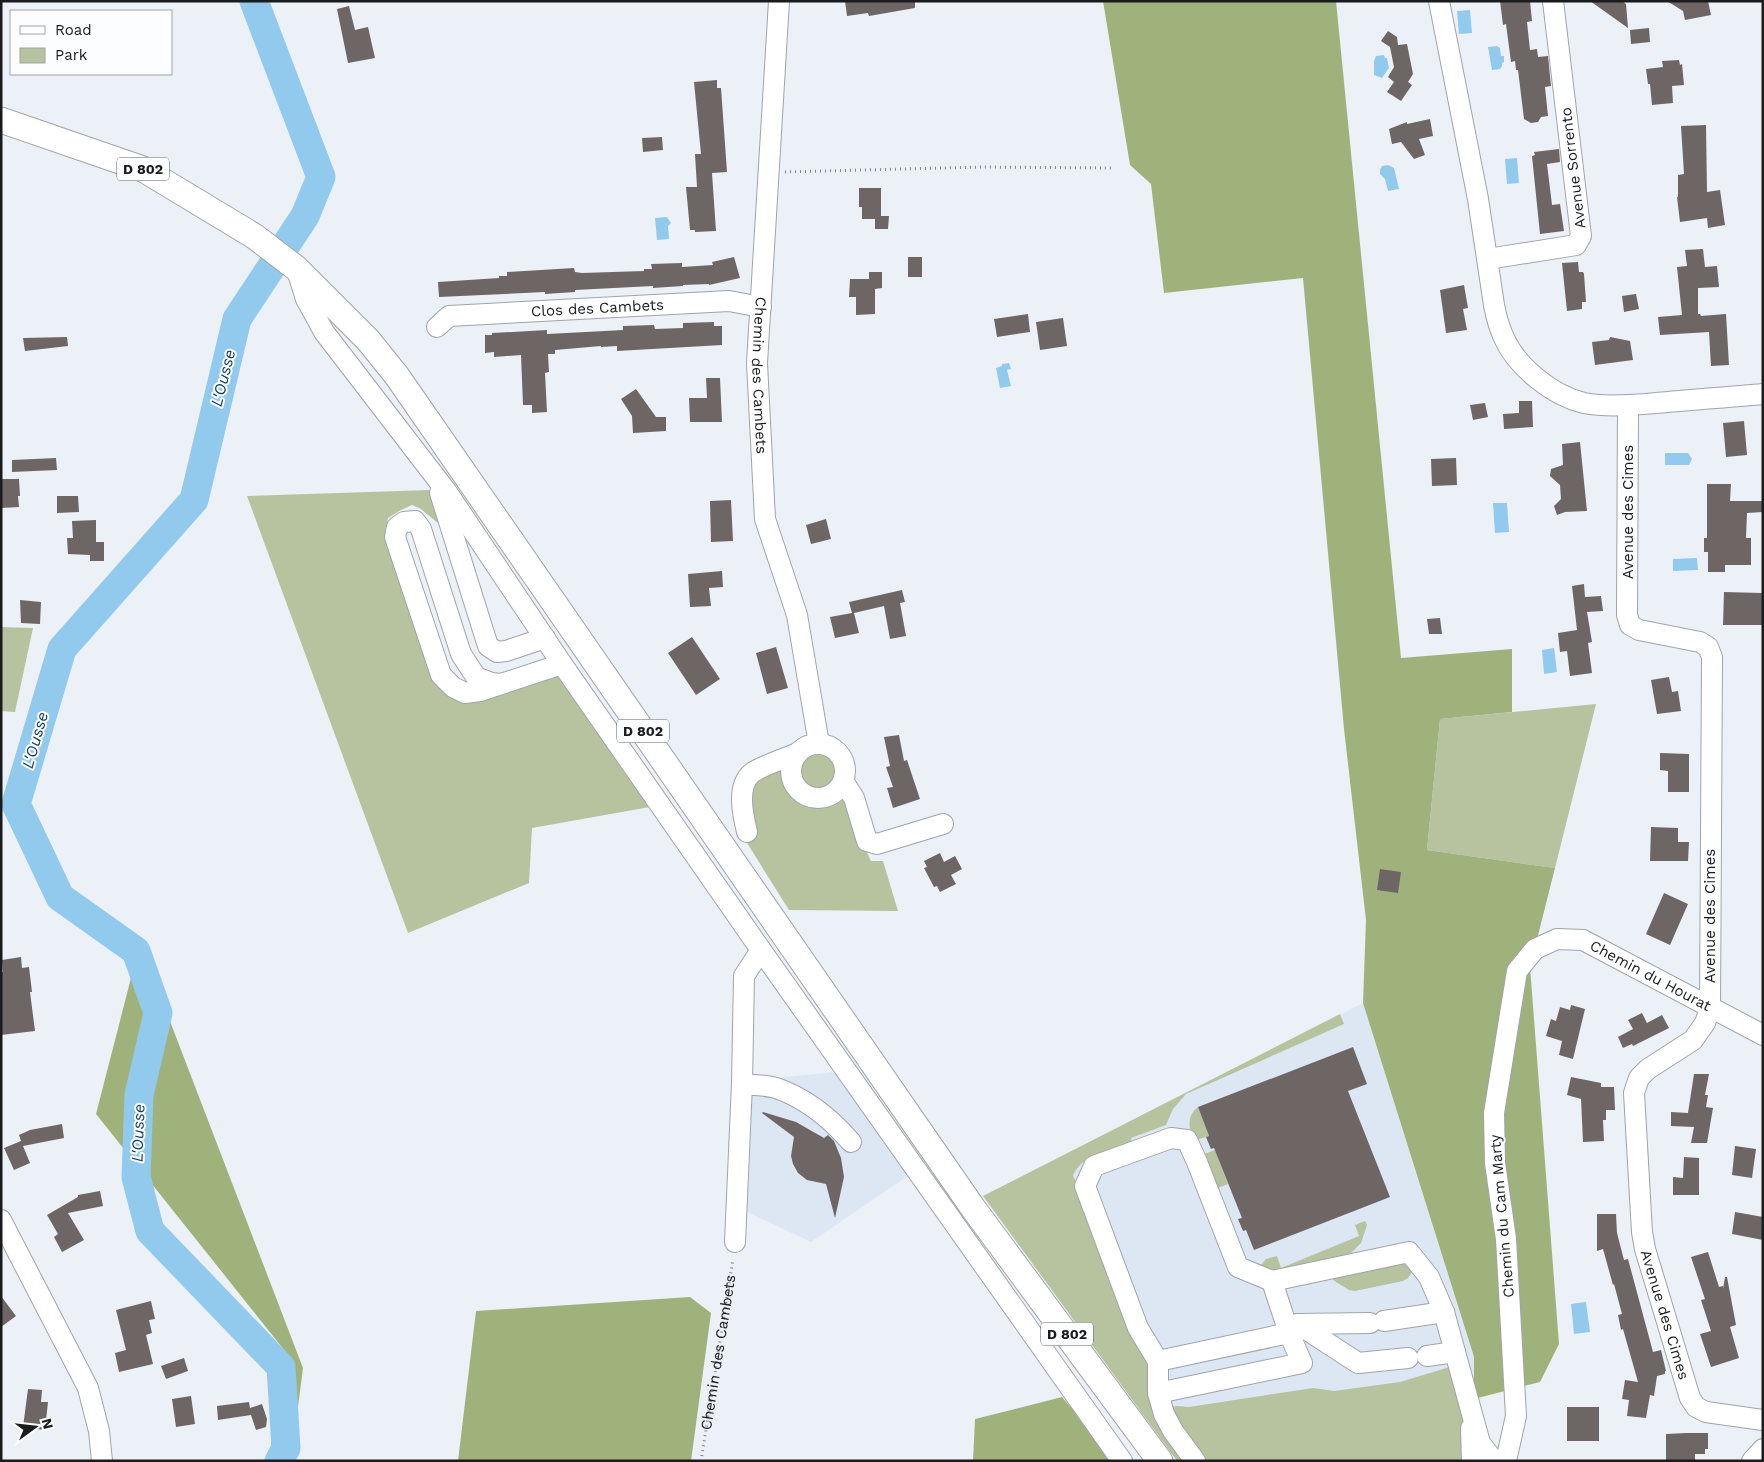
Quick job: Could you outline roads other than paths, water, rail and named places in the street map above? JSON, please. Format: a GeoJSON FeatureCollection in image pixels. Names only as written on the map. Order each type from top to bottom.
{"type":"FeatureCollection","features":[{"type":"Feature","properties":{"kind":"main road","name":"D 802"},"geometry":{"type":"LineString","coordinates":[[8,124],[143,169],[254,236],[293,266],[368,340],[397,376],[973,1208],[1160,1461]]}},
{"type":"Feature","properties":{"kind":"street","name":"Chemin des Cambets"},"geometry":{"type":"LineString","coordinates":[[779,1],[757,363],[765,519],[797,615],[819,744]]}},
{"type":"Feature","properties":{"kind":"street"},"geometry":{"type":"LineString","coordinates":[[1439,1],[1478,199],[1497,322],[1515,355],[1546,385],[1564,396],[1585,403],[1628,405],[1763,394]]}},
{"type":"Feature","properties":{"kind":"street","name":"Avenue Sorrento"},"geometry":{"type":"LineString","coordinates":[[1488,258],[1576,245],[1581,236],[1553,1]]}},
{"type":"Feature","properties":{"kind":"street"},"geometry":{"type":"LineString","coordinates":[[293,266],[306,299],[324,332],[435,477],[562,664],[761,950],[1115,1454],[1122,1461]]}},
{"type":"Feature","properties":{"kind":"street","name":"Clos des Cambets"},"geometry":{"type":"LineString","coordinates":[[436,327],[449,316],[729,301],[761,307]]}},
{"type":"Feature","properties":{"kind":"street","name":"Avenue des Cimes"},"geometry":{"type":"LineString","coordinates":[[1628,405],[1627,615],[1630,624],[1639,630],[1700,642],[1708,647],[1712,657],[1710,1008],[1706,1023],[1693,1040],[1648,1069],[1640,1078],[1634,1093],[1642,1232],[1645,1249],[1690,1398],[1696,1406],[1706,1412],[1763,1420]]}},
{"type":"Feature","properties":{"kind":"street"},"geometry":{"type":"LineString","coordinates":[[435,477],[488,646],[497,652],[506,651],[545,638]]}},
{"type":"Feature","properties":{"kind":"street"},"geometry":{"type":"LineString","coordinates":[[501,684],[476,677],[461,654],[421,529],[415,521],[404,522],[396,527],[395,537],[441,676],[453,687],[465,693],[480,691],[562,664]]}},
{"type":"Feature","properties":{"kind":"street"},"geometry":{"type":"LineString","coordinates":[[747,832],[744,816],[744,783],[752,772],[798,753],[804,748],[819,744],[828,746],[841,756],[845,773],[838,789],[831,795],[822,798],[804,794],[797,788],[791,770],[793,761],[798,753]]}},
{"type":"Feature","properties":{"kind":"street"},"geometry":{"type":"LineString","coordinates":[[843,781],[854,798],[867,841],[877,844],[942,824]]}},
{"type":"Feature","properties":{"kind":"street","name":"Chemin du Hourat"},"geometry":{"type":"LineString","coordinates":[[1535,949],[1557,939],[1583,940],[1763,1035]]}},
{"type":"Feature","properties":{"kind":"street","name":"Chemin du Cam Marty"},"geometry":{"type":"LineString","coordinates":[[1506,1461],[1516,1416],[1506,1240],[1495,1163],[1494,1113],[1517,970],[1535,949]]}},
{"type":"Feature","properties":{"kind":"street"},"geometry":{"type":"LineString","coordinates":[[734,1248],[742,1084],[744,976],[761,950]]}},
{"type":"Feature","properties":{"kind":"street"},"geometry":{"type":"LineString","coordinates":[[742,1084],[775,1088],[809,1105],[834,1123],[851,1142]]}},
{"type":"Feature","properties":{"kind":"street"},"geometry":{"type":"LineString","coordinates":[[1195,1461],[1173,1431],[1164,1414],[1158,1394],[1158,1360],[1138,1328],[1085,1186],[1094,1166],[1171,1138],[1186,1140],[1197,1162],[1238,1267],[1272,1281],[1409,1252],[1429,1277],[1444,1312],[1480,1443],[1494,1461]]}},
{"type":"Feature","properties":{"kind":"street"},"geometry":{"type":"LineString","coordinates":[[1,1220],[88,1388],[99,1431],[102,1461]]}},
{"type":"Feature","properties":{"kind":"street"},"geometry":{"type":"LineString","coordinates":[[1158,1394],[1302,1363],[1294,1328],[1272,1281]]}},
{"type":"Feature","properties":{"kind":"street"},"geometry":{"type":"LineString","coordinates":[[1158,1360],[1294,1328],[1377,1322],[1444,1312]]}},
{"type":"Feature","properties":{"kind":"street"},"geometry":{"type":"LineString","coordinates":[[1294,1328],[1358,1363],[1455,1352]]}},
{"type":"Feature","properties":{"kind":"street"},"geometry":{"type":"LineString","coordinates":[[1471,1411],[1472,1461]]}},
{"type":"Feature","properties":{"kind":"street"},"geometry":{"type":"LineString","coordinates":[[1752,1461],[1763,1448]]}},
{"type":"Feature","properties":{"kind":"water"},"geometry":{"type":"Polygon","coordinates":[[[1470,10],[1472,33],[1459,34],[1457,11],[1470,10]]]}},
{"type":"Feature","properties":{"kind":"water"},"geometry":{"type":"Polygon","coordinates":[[[1497,46],[1500,48],[1501,56],[1504,56],[1504,62],[1500,69],[1492,70],[1488,47],[1497,46]]]}},
{"type":"Feature","properties":{"kind":"water"},"geometry":{"type":"Polygon","coordinates":[[[1384,55],[1387,58],[1389,68],[1382,78],[1374,75],[1374,61],[1376,56],[1384,55]]]}},
{"type":"Feature","properties":{"kind":"water"},"geometry":{"type":"Polygon","coordinates":[[[1517,158],[1519,183],[1507,184],[1505,159],[1517,158]]]}},
{"type":"Feature","properties":{"kind":"water"},"geometry":{"type":"Polygon","coordinates":[[[1388,165],[1394,168],[1399,189],[1388,191],[1385,179],[1380,174],[1382,166],[1388,165]]]}},
{"type":"Feature","properties":{"kind":"water"},"geometry":{"type":"Polygon","coordinates":[[[667,217],[671,223],[668,226],[669,239],[657,240],[655,218],[667,217]]]}},
{"type":"Feature","properties":{"kind":"water"},"geometry":{"type":"Polygon","coordinates":[[[1009,363],[1011,369],[1007,370],[1011,386],[1000,388],[996,368],[1002,366],[1002,364],[1009,363]]]}},
{"type":"Feature","properties":{"kind":"water"},"geometry":{"type":"Polygon","coordinates":[[[1665,453],[1688,453],[1692,459],[1689,465],[1665,465],[1665,453]]]}},
{"type":"Feature","properties":{"kind":"water"},"geometry":{"type":"Polygon","coordinates":[[[1493,503],[1507,503],[1509,532],[1495,533],[1493,503]]]}},
{"type":"Feature","properties":{"kind":"water"},"geometry":{"type":"Polygon","coordinates":[[[1697,558],[1698,570],[1673,571],[1673,559],[1697,558]]]}},
{"type":"Feature","properties":{"kind":"water"},"geometry":{"type":"Polygon","coordinates":[[[1554,648],[1557,672],[1544,674],[1542,650],[1554,648]]]}},
{"type":"Feature","properties":{"kind":"water"},"geometry":{"type":"Polygon","coordinates":[[[1586,1302],[1590,1332],[1574,1334],[1571,1304],[1586,1302]]]}},
{"type":"Feature","properties":{"kind":"waterway","name":"L'Ousse"},"geometry":{"type":"LineString","coordinates":[[254,1],[321,177],[305,216],[237,319],[194,500],[62,649],[16,804],[60,897],[136,951],[158,1013],[139,1095],[136,1177],[150,1231],[281,1367],[286,1448],[279,1461]]}}]}
